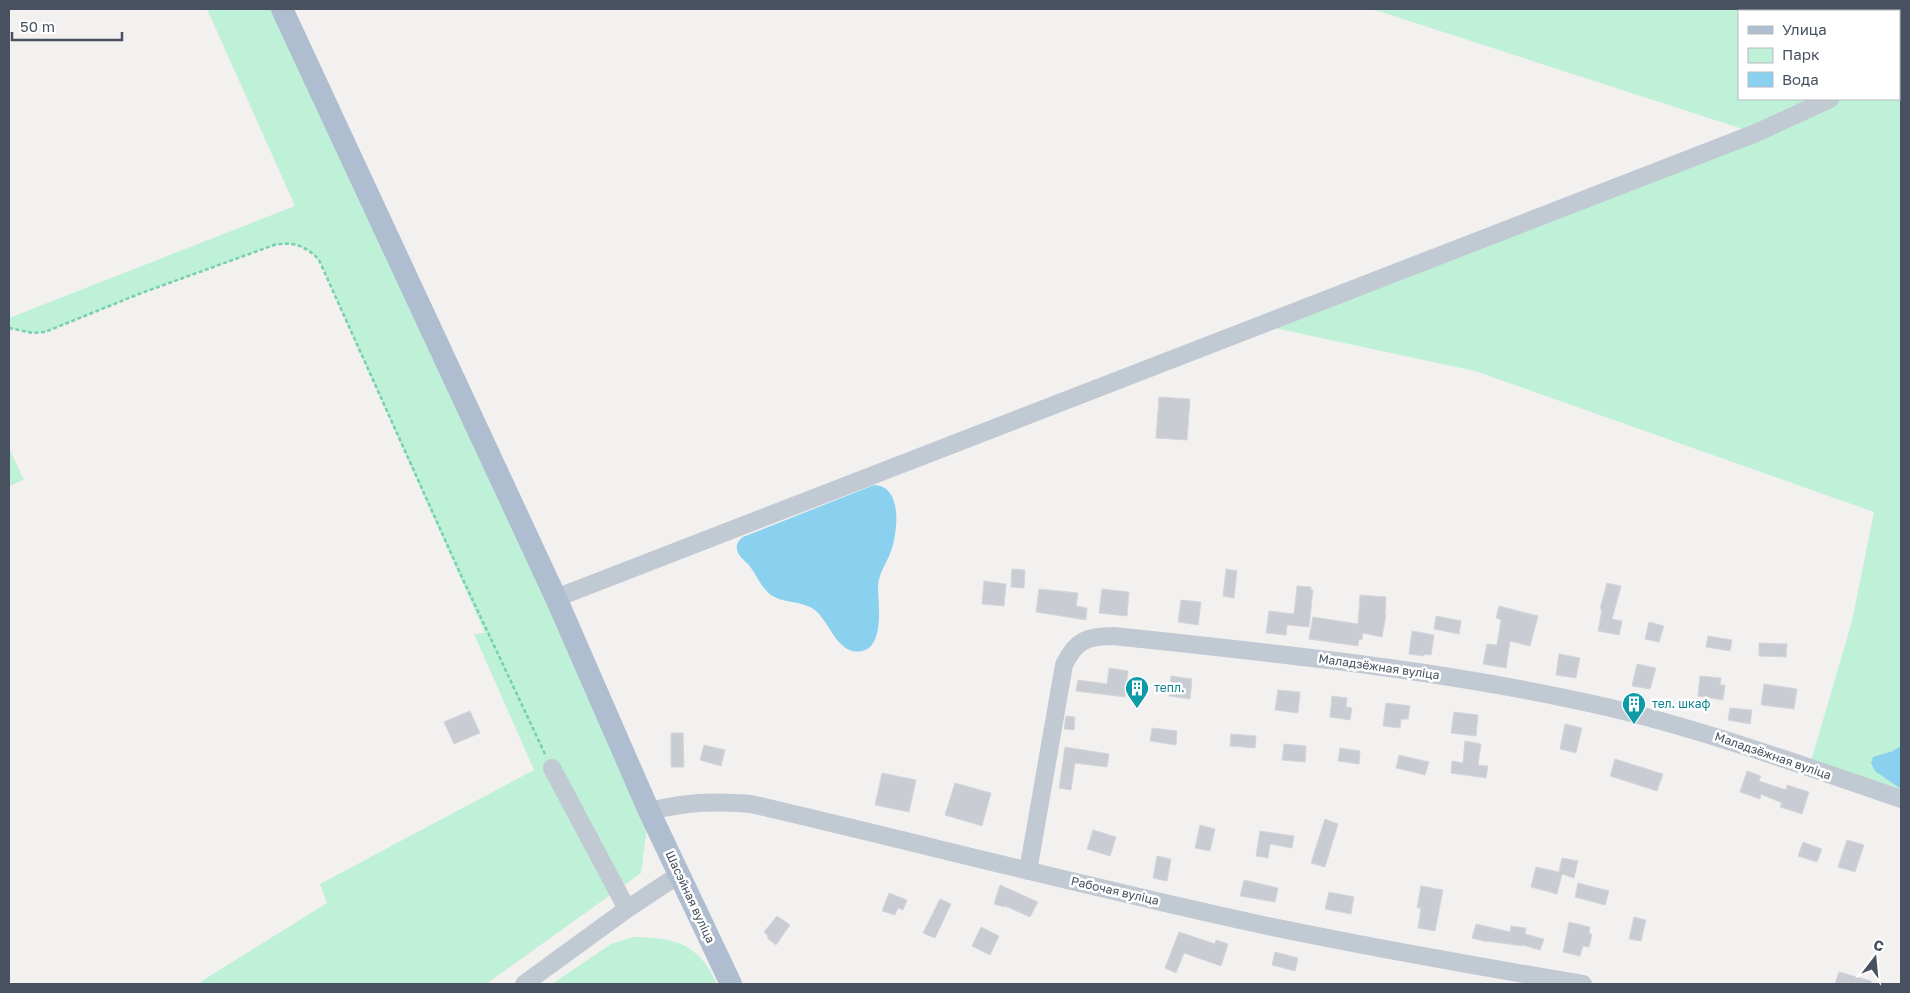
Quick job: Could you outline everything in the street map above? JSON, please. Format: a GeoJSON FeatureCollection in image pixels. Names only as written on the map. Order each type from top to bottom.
{"type":"FeatureCollection","features":[{"type":"Feature","properties":{"kind":"main road","name":"Шасэйная вуліца"},"geometry":{"type":"LineString","coordinates":[[282,9],[556,598],[649,810],[731,984]]}},
{"type":"Feature","properties":{"kind":"street"},"geometry":{"type":"LineString","coordinates":[[556,598],[1756,133],[1828,100]]}},
{"type":"Feature","properties":{"kind":"street","name":"Маладзёжная вуліца"},"geometry":{"type":"LineString","coordinates":[[1028,871],[1064,665],[1071,651],[1082,641],[1097,636],[1114,636],[1288,654],[1558,696],[1666,722],[1718,737],[1901,799]]}},
{"type":"Feature","properties":{"kind":"street"},"geometry":{"type":"LineString","coordinates":[[552,768],[627,909]]}},
{"type":"Feature","properties":{"kind":"street","name":"Рабочая вуліца"},"geometry":{"type":"LineString","coordinates":[[649,810],[683,803],[714,801],[751,804],[1028,871],[1349,943],[1583,984]]}},
{"type":"Feature","properties":{"kind":"street"},"geometry":{"type":"LineString","coordinates":[[524,984],[627,909],[680,874]]}},
{"type":"Feature","properties":{"kind":"path"},"geometry":{"type":"LineString","coordinates":[[9,328],[33,334],[45,332],[139,294],[274,245],[289,243],[298,245],[313,254],[319,260],[460,573],[552,768]]}},
{"type":"Feature","properties":{"kind":"green space"},"geometry":{"type":"Polygon","coordinates":[[[207,9],[282,9],[649,811],[641,873],[486,984],[197,984],[327,903],[320,884],[534,770],[474,634],[485,633],[319,260],[309,251],[293,244],[274,245],[139,294],[45,332],[33,333],[9,328],[9,318],[295,206],[207,9]]]}},
{"type":"Feature","properties":{"kind":"green space"},"geometry":{"type":"Polygon","coordinates":[[[1372,9],[1834,10],[1738,10],[1738,100],[1900,100],[1901,36],[1901,799],[1809,768],[1852,621],[1874,512],[1475,371],[1261,325],[1755,133],[1372,9]]]}},
{"type":"Feature","properties":{"kind":"green space"},"geometry":{"type":"Polygon","coordinates":[[[9,448],[24,480],[9,486],[9,448]]]}},
{"type":"Feature","properties":{"kind":"green space"},"geometry":{"type":"Polygon","coordinates":[[[633,937],[662,939],[693,951],[710,970],[717,984],[552,984],[611,944],[633,937]]]}},
{"type":"Feature","properties":{"kind":"water"},"geometry":{"type":"Polygon","coordinates":[[[874,485],[883,487],[894,500],[896,530],[892,548],[878,586],[879,623],[877,633],[869,647],[862,651],[854,651],[847,649],[841,644],[816,611],[805,605],[776,598],[767,592],[751,568],[740,556],[737,545],[743,537],[874,485]]]}},
{"type":"Feature","properties":{"kind":"water"},"geometry":{"type":"Polygon","coordinates":[[[1901,746],[1901,789],[1875,771],[1871,763],[1873,757],[1893,751],[1901,746]]]}},
{"type":"Feature","properties":{"kind":"building"},"geometry":{"type":"Polygon","coordinates":[[[1159,397],[1190,399],[1187,440],[1156,438],[1159,397]]]}},
{"type":"Feature","properties":{"kind":"building"},"geometry":{"type":"Polygon","coordinates":[[[1012,569],[1025,570],[1024,588],[1011,587],[1012,569]]]}},
{"type":"Feature","properties":{"kind":"building"},"geometry":{"type":"Polygon","coordinates":[[[1226,569],[1237,571],[1234,598],[1223,596],[1226,569]]]}},
{"type":"Feature","properties":{"kind":"building"},"geometry":{"type":"Polygon","coordinates":[[[984,581],[1006,584],[1004,606],[982,604],[984,581]]]}},
{"type":"Feature","properties":{"kind":"building"},"geometry":{"type":"Polygon","coordinates":[[[1607,583],[1621,586],[1612,619],[1622,621],[1619,635],[1598,631],[1602,609],[1600,609],[1607,583]]]}},
{"type":"Feature","properties":{"kind":"building"},"geometry":{"type":"Polygon","coordinates":[[[1297,586],[1311,587],[1311,590],[1313,590],[1309,627],[1287,625],[1286,635],[1266,633],[1269,611],[1294,614],[1297,586]]]}},
{"type":"Feature","properties":{"kind":"building"},"geometry":{"type":"Polygon","coordinates":[[[1039,589],[1078,593],[1076,606],[1087,608],[1086,620],[1036,612],[1039,589]]]}},
{"type":"Feature","properties":{"kind":"building"},"geometry":{"type":"Polygon","coordinates":[[[1102,589],[1129,592],[1127,616],[1099,613],[1102,589]]]}},
{"type":"Feature","properties":{"kind":"building"},"geometry":{"type":"Polygon","coordinates":[[[1360,595],[1386,597],[1386,615],[1382,637],[1363,633],[1362,640],[1359,639],[1358,646],[1309,639],[1313,617],[1358,624],[1360,595]]]}},
{"type":"Feature","properties":{"kind":"building"},"geometry":{"type":"Polygon","coordinates":[[[1181,600],[1201,602],[1198,625],[1178,622],[1181,600]]]}},
{"type":"Feature","properties":{"kind":"building"},"geometry":{"type":"Polygon","coordinates":[[[1499,606],[1538,616],[1530,646],[1510,641],[1506,668],[1483,664],[1487,644],[1497,645],[1501,620],[1496,618],[1499,606]]]}},
{"type":"Feature","properties":{"kind":"building"},"geometry":{"type":"Polygon","coordinates":[[[1436,616],[1461,621],[1459,634],[1434,629],[1436,616]]]}},
{"type":"Feature","properties":{"kind":"building"},"geometry":{"type":"Polygon","coordinates":[[[1649,622],[1664,626],[1659,642],[1645,639],[1649,622]]]}},
{"type":"Feature","properties":{"kind":"building"},"geometry":{"type":"Polygon","coordinates":[[[1412,631],[1434,635],[1431,655],[1409,654],[1412,631]]]}},
{"type":"Feature","properties":{"kind":"building"},"geometry":{"type":"Polygon","coordinates":[[[1708,636],[1732,640],[1730,651],[1706,647],[1708,636]]]}},
{"type":"Feature","properties":{"kind":"building"},"geometry":{"type":"Polygon","coordinates":[[[1759,643],[1787,644],[1786,657],[1759,656],[1759,643]]]}},
{"type":"Feature","properties":{"kind":"building"},"geometry":{"type":"Polygon","coordinates":[[[1559,654],[1580,658],[1576,678],[1556,675],[1559,654]]]}},
{"type":"Feature","properties":{"kind":"building"},"geometry":{"type":"Polygon","coordinates":[[[1637,664],[1656,668],[1650,689],[1632,686],[1637,664]]]}},
{"type":"Feature","properties":{"kind":"building"},"geometry":{"type":"Polygon","coordinates":[[[1109,668],[1128,671],[1125,697],[1076,691],[1078,680],[1107,684],[1109,668]]]}},
{"type":"Feature","properties":{"kind":"building"},"geometry":{"type":"Polygon","coordinates":[[[1171,676],[1192,679],[1190,699],[1169,696],[1171,676]]]}},
{"type":"Feature","properties":{"kind":"building"},"geometry":{"type":"Polygon","coordinates":[[[1700,676],[1721,678],[1720,685],[1725,685],[1723,700],[1698,696],[1700,676]]]}},
{"type":"Feature","properties":{"kind":"building"},"geometry":{"type":"Polygon","coordinates":[[[1764,684],[1797,689],[1794,709],[1761,705],[1764,684]]]}},
{"type":"Feature","properties":{"kind":"building"},"geometry":{"type":"Polygon","coordinates":[[[1278,690],[1300,692],[1298,713],[1275,710],[1278,690]]]}},
{"type":"Feature","properties":{"kind":"building"},"geometry":{"type":"Polygon","coordinates":[[[1332,696],[1347,698],[1346,707],[1352,708],[1350,720],[1330,717],[1332,696]]]}},
{"type":"Feature","properties":{"kind":"building"},"geometry":{"type":"Polygon","coordinates":[[[1386,703],[1410,706],[1408,719],[1401,719],[1400,728],[1383,726],[1386,703]]]}},
{"type":"Feature","properties":{"kind":"building"},"geometry":{"type":"Polygon","coordinates":[[[1730,708],[1752,710],[1750,724],[1728,720],[1730,708]]]}},
{"type":"Feature","properties":{"kind":"building"},"geometry":{"type":"Polygon","coordinates":[[[470,711],[480,733],[454,744],[444,722],[470,711]]]}},
{"type":"Feature","properties":{"kind":"building"},"geometry":{"type":"Polygon","coordinates":[[[1454,712],[1478,715],[1476,736],[1451,733],[1454,712]]]}},
{"type":"Feature","properties":{"kind":"building"},"geometry":{"type":"Polygon","coordinates":[[[1066,716],[1075,717],[1074,730],[1064,729],[1066,716]]]}},
{"type":"Feature","properties":{"kind":"building"},"geometry":{"type":"Polygon","coordinates":[[[1565,724],[1582,728],[1576,753],[1560,749],[1565,724]]]}},
{"type":"Feature","properties":{"kind":"building"},"geometry":{"type":"Polygon","coordinates":[[[1152,728],[1177,731],[1176,745],[1150,741],[1152,728]]]}},
{"type":"Feature","properties":{"kind":"building"},"geometry":{"type":"Polygon","coordinates":[[[671,733],[683,733],[684,767],[671,767],[671,733]]]}},
{"type":"Feature","properties":{"kind":"building"},"geometry":{"type":"Polygon","coordinates":[[[1231,734],[1256,736],[1255,748],[1230,746],[1231,734]]]}},
{"type":"Feature","properties":{"kind":"building"},"geometry":{"type":"Polygon","coordinates":[[[1465,741],[1481,744],[1478,765],[1488,766],[1486,778],[1451,773],[1452,761],[1463,763],[1465,741]]]}},
{"type":"Feature","properties":{"kind":"building"},"geometry":{"type":"Polygon","coordinates":[[[1284,744],[1306,746],[1305,762],[1282,760],[1284,744]]]}},
{"type":"Feature","properties":{"kind":"building"},"geometry":{"type":"Polygon","coordinates":[[[704,745],[725,750],[721,766],[700,760],[704,745]]]}},
{"type":"Feature","properties":{"kind":"building"},"geometry":{"type":"Polygon","coordinates":[[[1065,747],[1109,754],[1107,767],[1075,763],[1071,790],[1059,788],[1065,747]]]}},
{"type":"Feature","properties":{"kind":"building"},"geometry":{"type":"Polygon","coordinates":[[[1340,748],[1360,751],[1359,764],[1338,761],[1340,748]]]}},
{"type":"Feature","properties":{"kind":"building"},"geometry":{"type":"Polygon","coordinates":[[[1399,755],[1429,762],[1425,775],[1396,768],[1399,755]]]}},
{"type":"Feature","properties":{"kind":"building"},"geometry":{"type":"Polygon","coordinates":[[[1615,759],[1663,774],[1657,791],[1610,776],[1615,759]]]}},
{"type":"Feature","properties":{"kind":"building"},"geometry":{"type":"Polygon","coordinates":[[[1747,771],[1761,776],[1759,781],[1786,790],[1787,785],[1809,792],[1802,814],[1780,807],[1782,803],[1761,794],[1760,799],[1740,792],[1747,771]]]}},
{"type":"Feature","properties":{"kind":"building"},"geometry":{"type":"Polygon","coordinates":[[[882,773],[916,780],[909,812],[875,805],[882,773]]]}},
{"type":"Feature","properties":{"kind":"building"},"geometry":{"type":"Polygon","coordinates":[[[955,783],[991,793],[982,826],[945,815],[955,783]]]}},
{"type":"Feature","properties":{"kind":"building"},"geometry":{"type":"Polygon","coordinates":[[[1325,819],[1338,824],[1325,867],[1311,863],[1325,819]]]}},
{"type":"Feature","properties":{"kind":"building"},"geometry":{"type":"Polygon","coordinates":[[[1200,825],[1215,829],[1210,851],[1195,848],[1200,825]]]}},
{"type":"Feature","properties":{"kind":"building"},"geometry":{"type":"Polygon","coordinates":[[[1093,830],[1116,837],[1110,856],[1087,849],[1093,830]]]}},
{"type":"Feature","properties":{"kind":"building"},"geometry":{"type":"Polygon","coordinates":[[[1260,831],[1294,836],[1292,848],[1270,844],[1268,858],[1256,856],[1260,831]]]}},
{"type":"Feature","properties":{"kind":"building"},"geometry":{"type":"Polygon","coordinates":[[[1847,840],[1864,845],[1855,872],[1838,867],[1847,840]]]}},
{"type":"Feature","properties":{"kind":"building"},"geometry":{"type":"Polygon","coordinates":[[[1803,842],[1822,849],[1817,862],[1798,856],[1803,842]]]}},
{"type":"Feature","properties":{"kind":"building"},"geometry":{"type":"Polygon","coordinates":[[[1157,856],[1171,859],[1167,881],[1153,878],[1157,856]]]}},
{"type":"Feature","properties":{"kind":"building"},"geometry":{"type":"Polygon","coordinates":[[[1562,858],[1578,861],[1574,878],[1562,874],[1557,894],[1531,887],[1536,867],[1559,872],[1562,858]]]}},
{"type":"Feature","properties":{"kind":"building"},"geometry":{"type":"Polygon","coordinates":[[[1244,880],[1278,888],[1275,902],[1240,896],[1244,880]]]}},
{"type":"Feature","properties":{"kind":"building"},"geometry":{"type":"Polygon","coordinates":[[[1578,883],[1609,891],[1605,905],[1575,897],[1578,883]]]}},
{"type":"Feature","properties":{"kind":"building"},"geometry":{"type":"Polygon","coordinates":[[[1000,885],[1038,902],[1030,917],[1005,906],[994,904],[1000,885]]]}},
{"type":"Feature","properties":{"kind":"building"},"geometry":{"type":"Polygon","coordinates":[[[1421,886],[1443,890],[1435,931],[1418,928],[1421,908],[1417,908],[1421,886]]]}},
{"type":"Feature","properties":{"kind":"building"},"geometry":{"type":"Polygon","coordinates":[[[1329,892],[1354,897],[1351,914],[1325,909],[1329,892]]]}},
{"type":"Feature","properties":{"kind":"building"},"geometry":{"type":"Polygon","coordinates":[[[889,893],[907,900],[903,910],[898,908],[895,915],[882,911],[889,893]]]}},
{"type":"Feature","properties":{"kind":"building"},"geometry":{"type":"Polygon","coordinates":[[[940,899],[951,904],[935,938],[923,933],[940,899]]]}},
{"type":"Feature","properties":{"kind":"building"},"geometry":{"type":"Polygon","coordinates":[[[777,916],[790,925],[776,945],[767,938],[768,936],[764,932],[777,916]]]}},
{"type":"Feature","properties":{"kind":"building"},"geometry":{"type":"Polygon","coordinates":[[[1634,917],[1646,920],[1641,941],[1629,939],[1634,917]]]}},
{"type":"Feature","properties":{"kind":"building"},"geometry":{"type":"Polygon","coordinates":[[[1569,922],[1590,927],[1589,934],[1592,934],[1589,947],[1583,946],[1580,956],[1563,952],[1569,922]]]}},
{"type":"Feature","properties":{"kind":"building"},"geometry":{"type":"Polygon","coordinates":[[[1476,924],[1510,932],[1511,926],[1526,928],[1525,934],[1544,939],[1540,950],[1523,945],[1487,942],[1472,938],[1476,924]]]}},
{"type":"Feature","properties":{"kind":"building"},"geometry":{"type":"Polygon","coordinates":[[[981,927],[999,936],[990,955],[972,946],[981,927]]]}},
{"type":"Feature","properties":{"kind":"building"},"geometry":{"type":"Polygon","coordinates":[[[1179,932],[1215,944],[1216,940],[1228,944],[1221,966],[1184,953],[1176,973],[1165,968],[1179,932]]]}},
{"type":"Feature","properties":{"kind":"building"},"geometry":{"type":"Polygon","coordinates":[[[1275,952],[1298,958],[1295,971],[1272,965],[1275,952]]]}},
{"type":"Feature","properties":{"kind":"building"},"geometry":{"type":"Polygon","coordinates":[[[1839,972],[1871,981],[1871,984],[1835,984],[1839,972]]]}},
{"type":"Feature","properties":{"kind":"place","name":"тепл."},"geometry":{"type":"Point","coordinates":[1137,709]}},
{"type":"Feature","properties":{"kind":"place","name":"тел. шкаф"},"geometry":{"type":"Point","coordinates":[1634,725]}}]}
